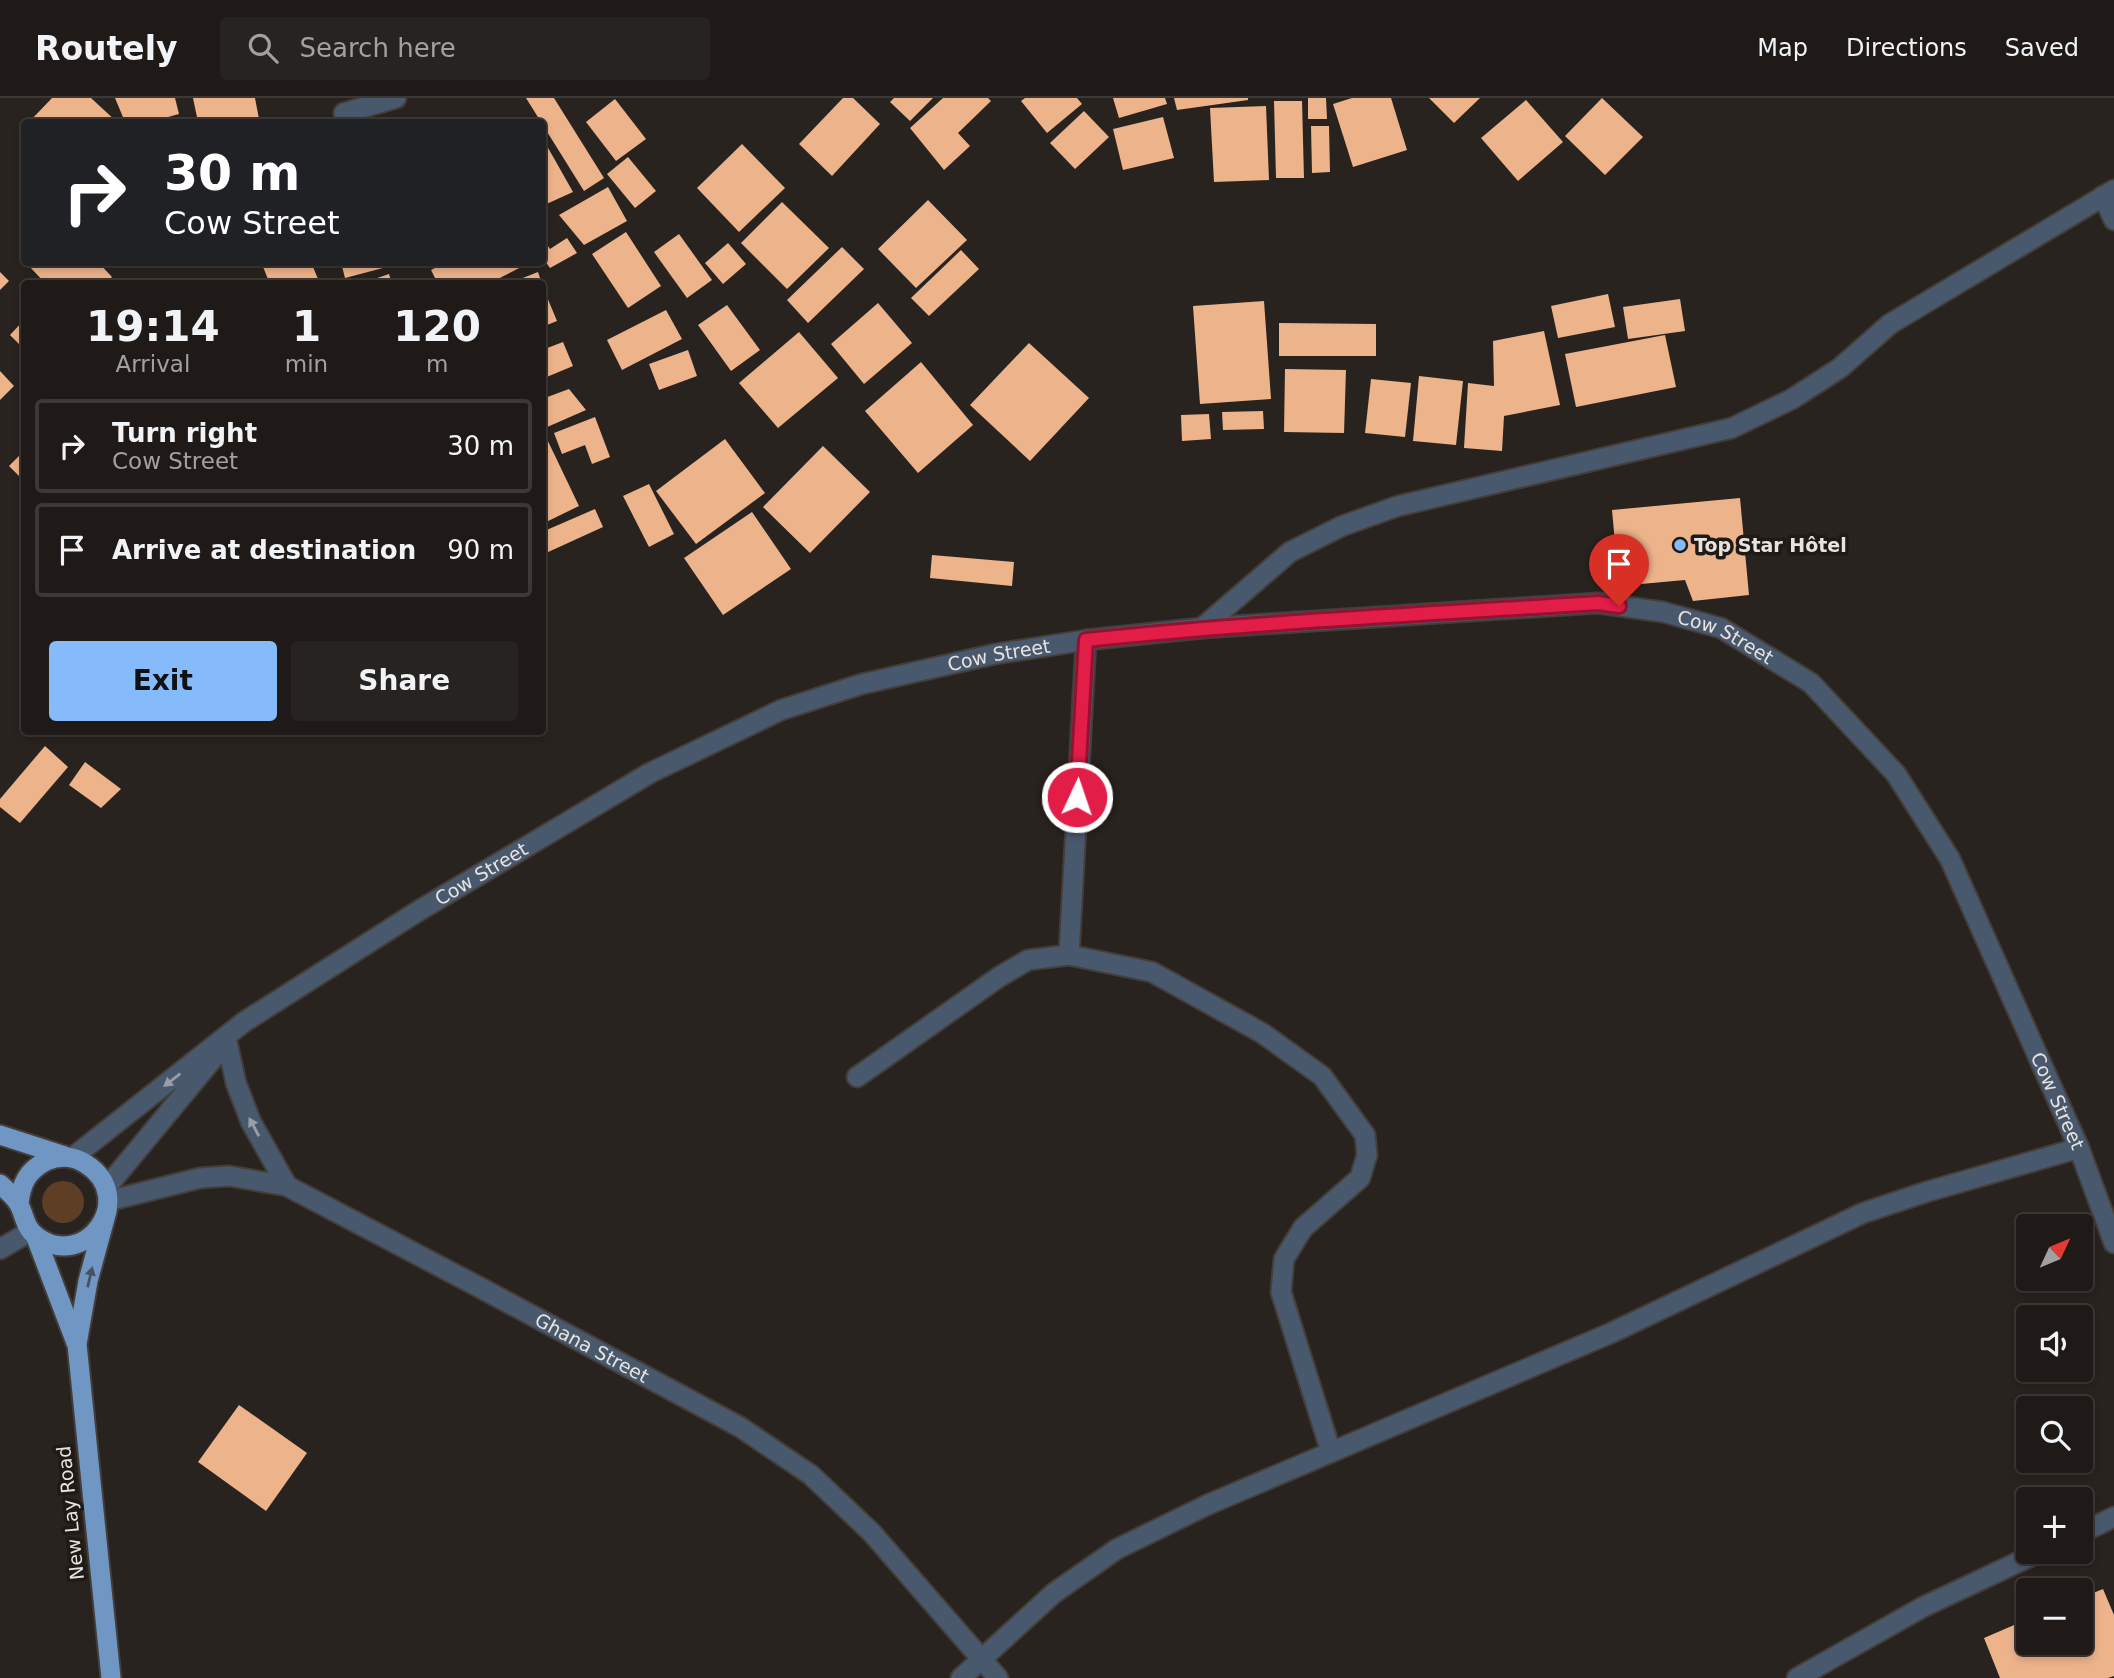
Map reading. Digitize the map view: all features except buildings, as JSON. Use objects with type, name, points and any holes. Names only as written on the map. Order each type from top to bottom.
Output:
[{"type":"highway","points":[[0,1135],[69,1157],[93,1168],[101,1177],[107,1200],[101,1226],[91,1237],[78,1244],[63,1246],[48,1243],[33,1233]]},
{"type":"highway","points":[[69,1157],[51,1159],[37,1166],[27,1176],[21,1189],[19,1204],[77,1344]]},
{"type":"highway","points":[[0,1184],[19,1204]]},
{"type":"highway","points":[[77,1344],[107,1200]]},
{"type":"highway","name":"New Lay Road","points":[[77,1344],[111,1678]]},
{"type":"street","points":[[344,113],[396,98]]},
{"type":"street","points":[[1202,628],[1290,552],[1342,526],[1398,506],[1732,428],[1780,405],[1840,368],[1890,324],[2109,193],[2114,220]]},
{"type":"street","name":"Cow Street","points":[[69,1157],[244,1022],[420,910],[650,774],[781,710],[889,678],[995,653],[1086,640],[1202,628],[1598,603],[1663,612],[1721,628],[1811,683],[1896,774],[1950,859],[2079,1148],[2114,1243]]},
{"type":"street","points":[[1069,955],[1086,640]]},
{"type":"street","points":[[857,1077],[999,977],[1028,960],[1069,955],[1152,972],[1262,1033],[1322,1076],[1365,1135],[1367,1155],[1360,1178],[1303,1228],[1284,1259],[1281,1292],[1331,1452]]},
{"type":"street","name":"Cow Street","points":[[107,1200],[244,1022]]},
{"type":"street","points":[[227,1042],[236,1083],[247,1112],[287,1186]]},
{"type":"street","points":[[961,1678],[1054,1593],[1117,1549],[1207,1505],[1611,1333],[1863,1213],[2079,1148]]},
{"type":"street","name":"Ghana Street","points":[[107,1200],[200,1178],[229,1176],[287,1186],[740,1427],[811,1475],[872,1533],[998,1678]]},
{"type":"street","points":[[0,1249],[33,1233]]},
{"type":"street","points":[[2093,1527],[2114,1517]]},
{"type":"street","points":[[1797,1678],[1923,1607],[2016,1563]]},
{"type":"shaded area","points":[[63,1181],[78,1187],[84,1202],[78,1217],[63,1223],[48,1217],[42,1202],[48,1187]]},
{"type":"place","name":"Top Star Hôtel","points":[[1680,545]]},
{"type":"route","points":[[1077,797],[1086,640],[1202,628],[1321,620],[1598,603],[1619,606]]}]
